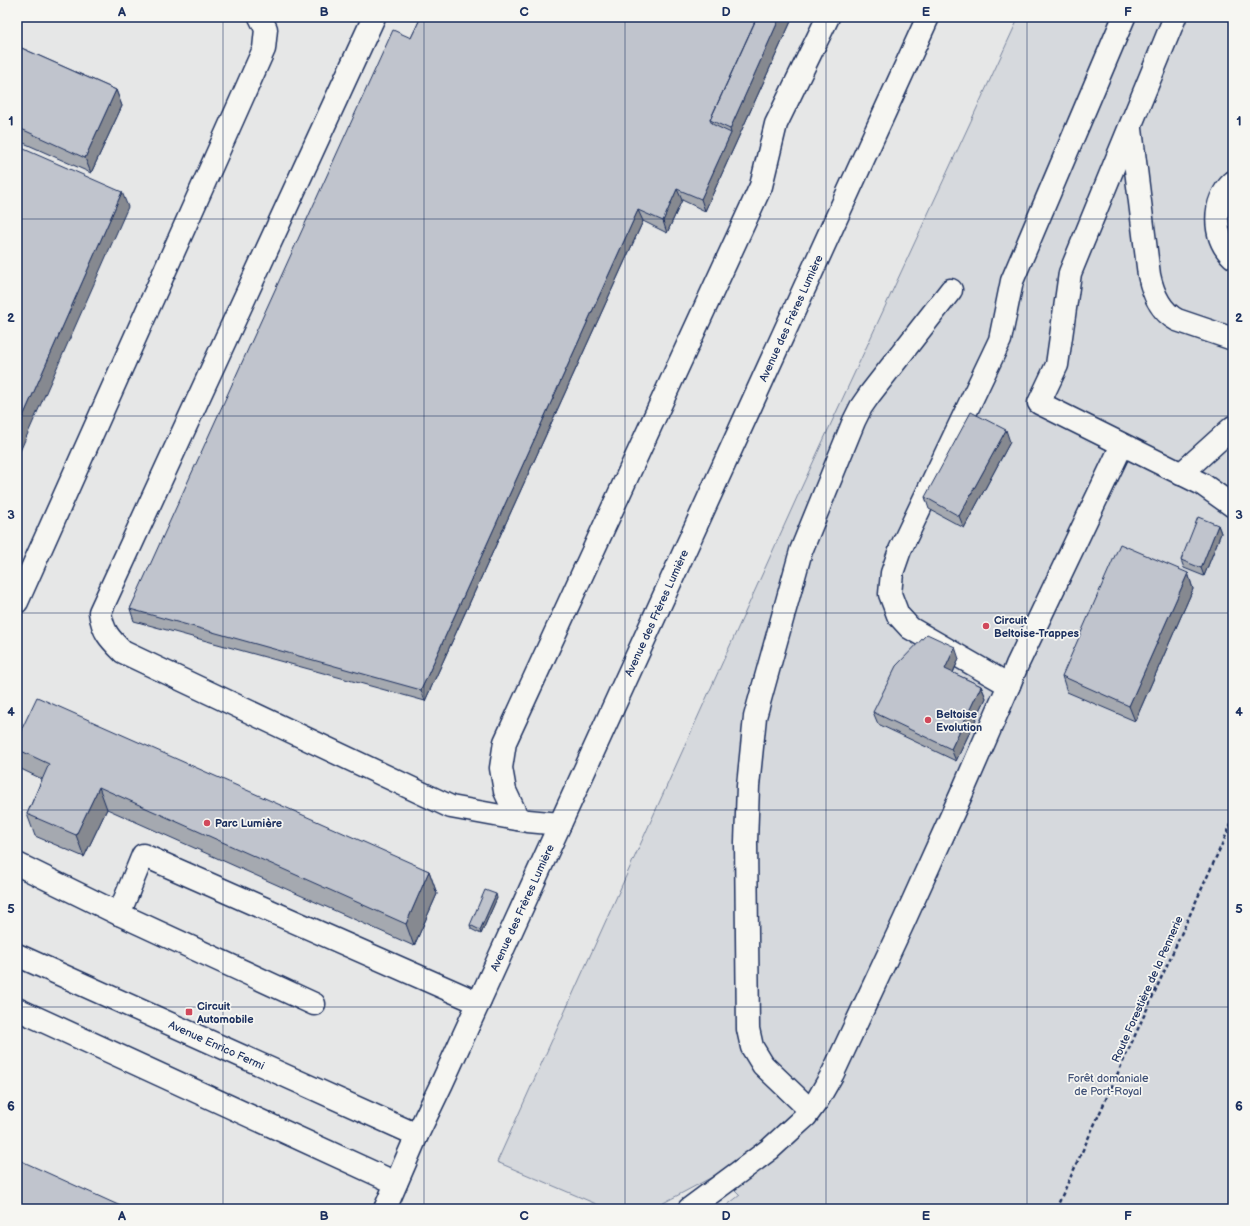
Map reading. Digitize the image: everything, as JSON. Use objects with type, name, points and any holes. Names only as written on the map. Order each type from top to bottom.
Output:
[{"type":"street","points":[[17,602],[264,49],[266,29],[260,17]]},
{"type":"street","points":[[374,17],[100,612],[101,621],[107,636],[123,652],[451,807],[518,819],[560,824]]},
{"type":"street","points":[[518,819],[505,792],[501,768],[505,742],[761,186],[776,124],[828,17]]},
{"type":"street","name":"Avenue des Frères Lumière","points":[[385,1209],[928,17]]},
{"type":"street","points":[[1009,685],[910,628],[898,615],[890,594],[892,573],[900,550],[1000,340],[1014,277],[1124,17]]},
{"type":"street","points":[[1175,17],[1070,273],[1057,365],[1039,404],[1202,484],[1233,506]]},
{"type":"street","points":[[1130,128],[1149,275],[1154,293],[1162,307],[1177,320],[1233,339]]},
{"type":"street","points":[[1233,182],[1227,187],[1220,199],[1217,210],[1217,220],[1221,238],[1225,247],[1233,257]]},
{"type":"street","points":[[810,1110],[763,1064],[752,1047],[748,1029],[746,842],[748,786],[755,717],[801,551],[854,421],[870,394],[951,290]]},
{"type":"street","points":[[1181,474],[1233,427]]},
{"type":"street","points":[[689,1209],[770,1149],[795,1126],[817,1101],[833,1073],[961,795],[1017,665],[1122,445]]},
{"type":"street","points":[[1202,484],[1223,488],[1233,488]]},
{"type":"street","points":[[120,914],[142,855],[479,1003]]},
{"type":"street","points":[[17,864],[120,914],[314,1004]]},
{"type":"street","name":"Avenue Enrico Fermi","points":[[17,954],[418,1135]]},
{"type":"street","points":[[17,1009],[396,1182]]},
{"type":"path","name":"Route Forestière de la Pennerie","points":[[1056,1209],[1233,820]]},
{"type":"path","points":[[1229,828],[1233,825]]},
{"type":"shaded area","points":[[17,17],[1233,17],[740,1195],[722,1209],[17,1209]]},
{"type":"green space","name":"Circuit Beltoise-Trappes","points":[[1019,17],[1233,17],[1233,1209],[722,1209],[740,1195],[726,1181],[716,1175],[652,1209],[608,1209],[497,1162],[798,495]]},
{"type":"building","points":[[421,17],[757,17],[710,120],[712,124],[731,133],[701,199],[677,189],[663,221],[638,210],[421,690],[130,609],[393,30],[411,38]]},
{"type":"building","points":[[757,17],[780,17],[730,129],[710,120]]},
{"type":"building","points":[[17,46],[116,90],[85,158],[17,127]]},
{"type":"building","points":[[17,146],[122,192],[17,430]]},
{"type":"building","points":[[971,412],[1006,430],[959,516],[925,497]]},
{"type":"building","points":[[1198,517],[1218,525],[1201,568],[1181,560]]},
{"type":"building","points":[[1120,544],[1188,573],[1129,706],[1062,676]]},
{"type":"building","points":[[927,634],[955,647],[945,669],[981,686],[951,749],[873,712],[896,666]]},
{"type":"building","name":"Parc Lumière","points":[[37,697],[429,871],[406,924],[99,787],[76,835],[27,814],[49,764],[17,749],[17,739]]},
{"type":"building","points":[[485,890],[496,894],[480,930],[470,925]]},
{"type":"building","points":[[17,1159],[127,1209],[17,1209]]},
{"type":"place","name":"Circuit Beltoise-Trappes","points":[[986,626]]},
{"type":"place","name":"Beltoise Evolution","points":[[928,720]]},
{"type":"place","name":"Parc Lumière","points":[[207,823]]},
{"type":"place","name":"Circuit Automobile","points":[[189,1012]]},
{"type":"park label","name":"Forêt domaniale de Port-Royal","points":[[1108,1084]]}]
